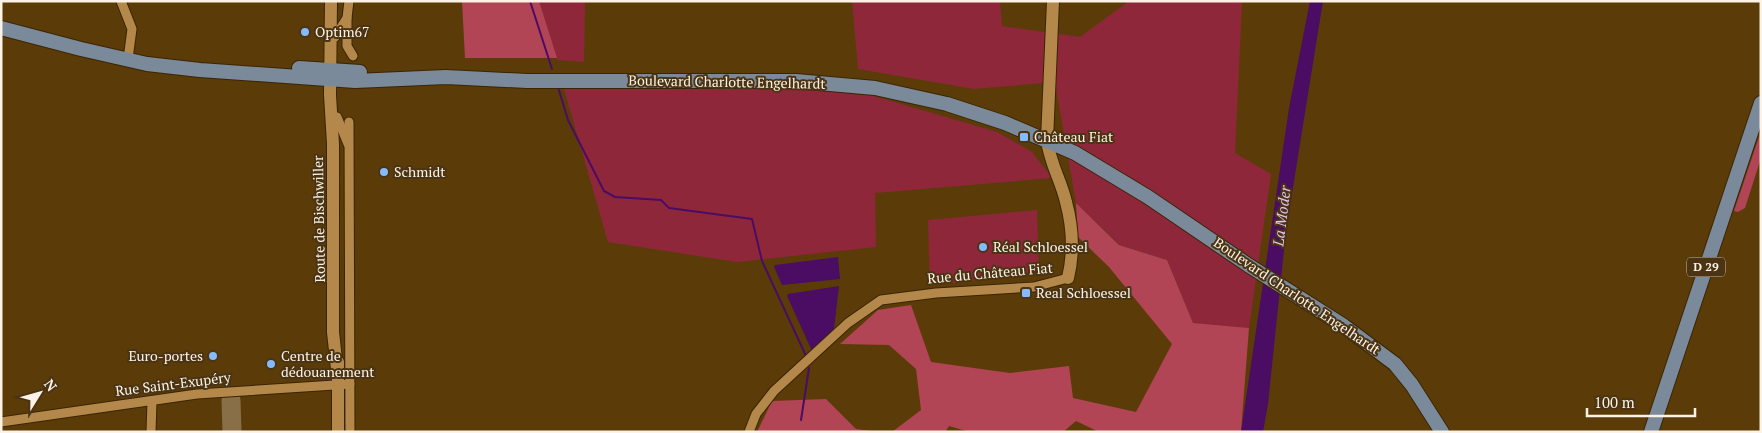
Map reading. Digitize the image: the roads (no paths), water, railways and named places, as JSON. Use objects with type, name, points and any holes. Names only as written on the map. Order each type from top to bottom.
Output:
[{"type":"main road","name":"Boulevard Charlotte Engelhardt","points":[[1,28],[147,64],[229,72],[527,81],[820,82],[875,88],[968,110],[1099,161],[1128,185],[1371,344],[1394,364],[1412,385],[1442,432]]},
{"type":"main road","name":"D 29","points":[[1651,432],[1761,103]]},
{"type":"street","points":[[121,1],[132,30],[128,59]]},
{"type":"street","name":"Route de Bischwiller","points":[[331,1],[337,117],[333,144]]},
{"type":"street","name":"Route de Bischwiller","points":[[335,1],[333,144],[334,343],[337,369],[344,384],[338,432]]},
{"type":"street","points":[[349,1],[347,46],[353,56]]},
{"type":"street","name":"Rue du Château Fiat","points":[[749,432],[756,414],[774,391],[848,323],[881,300],[936,293],[1034,287],[1068,278],[1072,235],[1066,201],[1049,158],[1047,140],[1053,1]]},
{"type":"street","points":[[335,37],[347,18]]},
{"type":"street","points":[[337,117],[349,146]]},
{"type":"street","points":[[349,122],[344,384],[350,432]]},
{"type":"street","name":"Rue Saint-Exupéry","points":[[1,422],[152,400],[238,390],[344,384]]},
{"type":"street","points":[[151,432],[152,400]]},
{"type":"water","name":"La Moder","points":[[1310,1],[1323,1],[1286,231],[1268,404],[1263,432],[1241,432],[1289,108]]},
{"type":"water","points":[[838,257],[840,279],[782,285],[774,267],[775,265]]},
{"type":"water","points":[[839,286],[834,329],[812,351],[787,296],[788,294]]},
{"type":"waterway","points":[[530,1],[552,69]]},
{"type":"waterway","points":[[558,87],[568,120],[604,191],[615,197],[661,200],[669,208],[752,219],[762,261],[807,358]]},
{"type":"waterway","points":[[801,420],[809,368]]},
{"type":"place","name":"Optim67","points":[[305,32]]},
{"type":"place","name":"Château Fiat","points":[[1024,137]]},
{"type":"place","name":"Schmidt","points":[[384,172]]},
{"type":"place","name":"Réal Schloessel","points":[[983,247]]},
{"type":"place","name":"Real Schloessel","points":[[1026,293]]},
{"type":"place","name":"Euro-portes","points":[[213,356]]},
{"type":"place","name":"Centre de dédouanement","points":[[271,364]]}]
